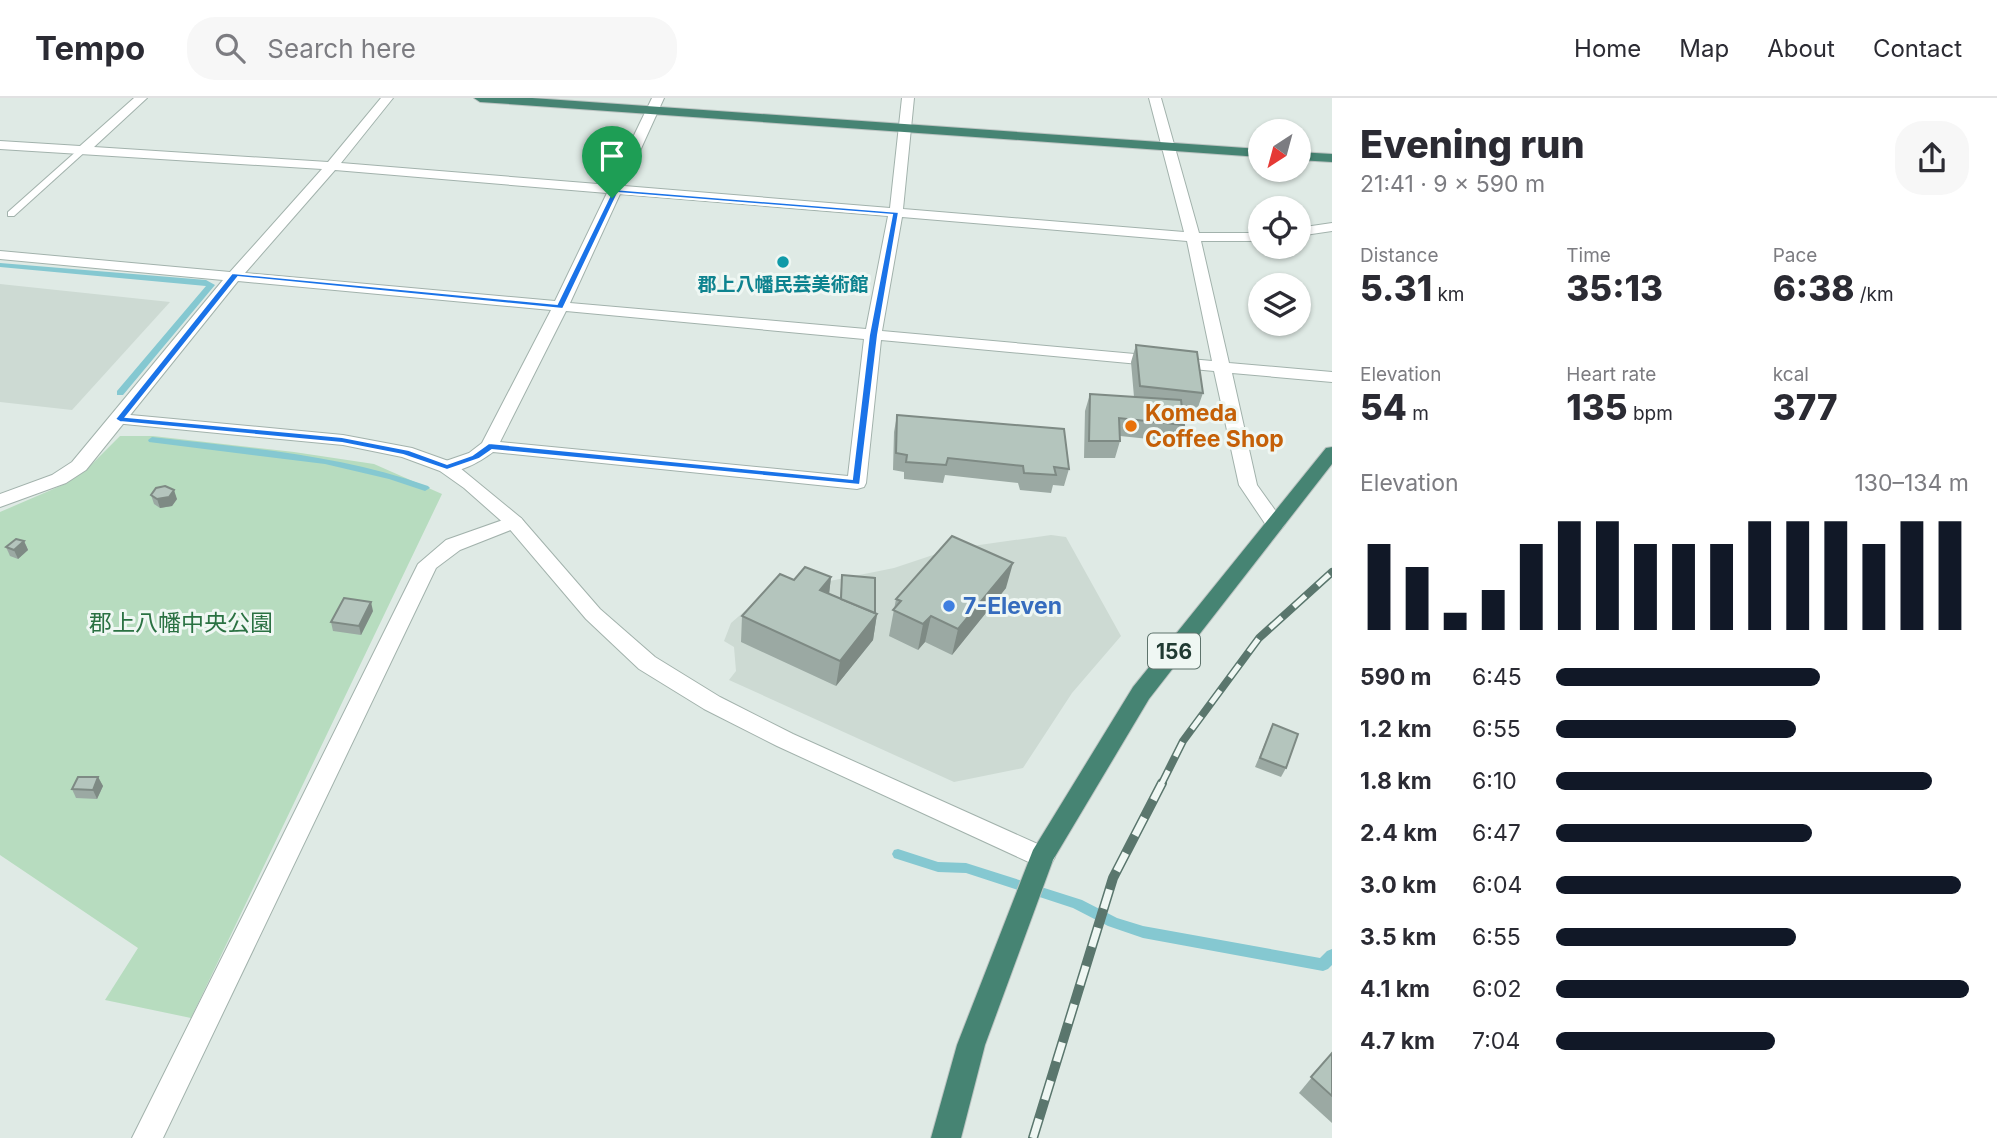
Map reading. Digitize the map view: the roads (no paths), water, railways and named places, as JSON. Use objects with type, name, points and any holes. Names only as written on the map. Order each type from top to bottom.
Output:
[{"type":"highway","points":[[480,98],[655,104],[906,129],[1248,152]]},
{"type":"highway","points":[[1311,157],[1332,158]]},
{"type":"highway","name":"156","points":[[946,1138],[971,1045],[1040,862],[1141,692],[1332,452]]},
{"type":"street","points":[[83,150],[141,98]]},
{"type":"street","points":[[0,501],[59,479],[79,466],[235,275],[332,166],[387,98]]},
{"type":"street","points":[[489,446],[857,483],[873,335],[896,213],[908,98]]},
{"type":"street","points":[[1155,98],[1193,237],[1248,485],[1275,524]]},
{"type":"street","points":[[447,467],[475,457],[489,446],[560,307],[655,104]]},
{"type":"street","points":[[0,145],[332,166],[1193,237],[1248,237]]},
{"type":"street","points":[[1311,231],[1332,227]]},
{"type":"street","points":[[0,255],[1332,377]]},
{"type":"street","points":[[120,419],[342,440],[406,452],[447,467],[514,522],[593,614],[647,663],[712,702],[785,740],[1040,862]]},
{"type":"street","points":[[147,1138],[254,919],[340,752],[428,564],[453,545],[514,522]]},
{"type":"lane","points":[[10,214],[83,150]]},
{"type":"waterway","points":[[0,265],[206,282],[211,285],[120,393]]},
{"type":"waterway","points":[[152,440],[291,455],[359,468],[425,488]]},
{"type":"waterway","points":[[898,854],[938,867],[966,868],[1077,904],[1113,922],[1143,932],[1323,965],[1332,955]]},
{"type":"railway","points":[[1162,783],[1183,741],[1259,638],[1332,572]]},
{"type":"railway","points":[[1033,1138],[1113,878],[1162,783]]},
{"type":"place","name":"郡上八幡民芸美術館","points":[[783,262]]},
{"type":"place","name":"Komeda Coffee Shop","points":[[1131,426]]},
{"type":"place","name":"7-Eleven","points":[[949,606]]},
{"type":"park label","name":"郡上八幡中央公園","points":[[181,623]]}]
